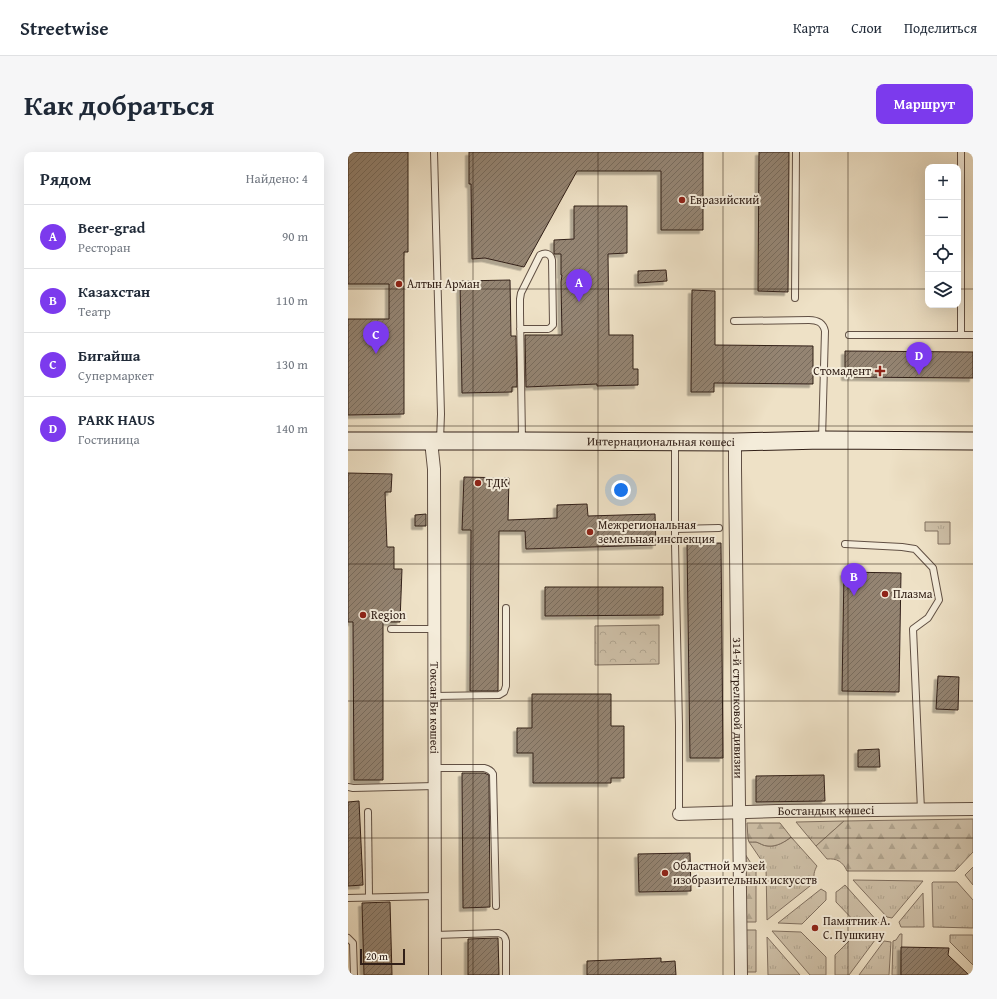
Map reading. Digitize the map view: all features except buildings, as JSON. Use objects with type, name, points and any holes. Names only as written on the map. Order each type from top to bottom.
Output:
[{"type":"main road","name":"Интернациональная көшесі","points":[[348,441],[973,441]]},
{"type":"street","name":"Токсан Би көшесі","points":[[435,975],[434,469],[436,441]]},
{"type":"street","name":"314-й стрелковой дивизии","points":[[735,442],[741,975]]},
{"type":"street","name":"Бостандық көшесі","points":[[679,814],[973,809]]},
{"type":"lane","points":[[434,152],[441,414],[436,441]]},
{"type":"lane","points":[[795,298],[796,152]]},
{"type":"lane","points":[[961,152],[961,335]]},
{"type":"lane","points":[[520,329],[548,329],[552,327],[552,257],[548,254],[543,253],[540,255],[521,293],[520,299],[520,329],[522,440]]},
{"type":"lane","points":[[734,321],[809,320],[817,321],[823,325],[825,331],[822,440]]},
{"type":"lane","points":[[850,335],[973,335]]},
{"type":"lane","points":[[675,441],[674,544],[679,725],[679,814]]},
{"type":"lane","points":[[675,529],[719,528]]},
{"type":"lane","points":[[845,544],[915,549],[933,568],[939,600],[928,618],[913,629],[921,810]]},
{"type":"lane","points":[[434,696],[499,695],[504,692],[506,686],[506,608]]},
{"type":"lane","points":[[392,629],[434,629]]},
{"type":"lane","points":[[434,768],[484,768],[488,769],[493,774],[496,906]]},
{"type":"lane","points":[[348,787],[435,786]]},
{"type":"lane","points":[[368,812],[369,898]]},
{"type":"lane","points":[[348,898],[435,896]]},
{"type":"lane","points":[[435,934],[502,934],[506,941],[506,975]]},
{"type":"lane","points":[[348,938],[353,943],[354,975]]},
{"type":"green space","points":[[925,522],[950,522],[950,544],[938,544],[938,531],[925,531]]},
{"type":"green space","points":[[659,625],[659,664],[595,665],[595,626]]},
{"type":"green space","points":[[973,819],[973,852],[955,871],[847,871],[844,865],[839,861],[827,859],[816,846],[844,821]]},
{"type":"green space","points":[[844,821],[816,846],[796,822]]},
{"type":"green space","points":[[747,823],[780,823],[791,837],[774,846],[765,846],[756,842],[749,842]]},
{"type":"green space","points":[[791,837],[817,866],[814,874],[815,882],[767,920],[766,867],[749,842],[756,842],[765,846],[774,846]]},
{"type":"green space","points":[[745,854],[756,871],[756,922],[746,922]]},
{"type":"green space","points":[[973,867],[973,885],[965,875]]},
{"type":"green space","points":[[853,880],[923,881],[892,918],[887,917]]},
{"type":"green space","points":[[933,882],[957,882],[973,900],[973,928],[933,927]]},
{"type":"green space","points":[[845,885],[879,923],[877,926],[859,926],[836,902],[836,892]]},
{"type":"green space","points":[[821,889],[826,892],[826,900],[802,924],[778,923]]},
{"type":"green space","points":[[923,893],[924,927],[901,927],[899,922]]},
{"type":"green space","points":[[746,930],[756,930],[756,972],[747,972]]},
{"type":"green space","points":[[772,931],[801,932],[826,957],[826,975],[810,975]]},
{"type":"green space","points":[[857,933],[877,934],[878,936],[849,975],[835,975],[835,955]]},
{"type":"green space","points":[[900,934],[902,934],[901,975],[892,975],[893,941],[896,940]]},
{"type":"green space","points":[[950,935],[973,935],[973,965],[950,942]]},
{"type":"green space","points":[[767,937],[800,975],[768,975]]},
{"type":"green space","points":[[884,941],[891,942],[889,975],[859,975]]},
{"type":"place","name":"Евразийский","points":[[682,200]]},
{"type":"place","name":"Алтын Арман","points":[[399,284]]},
{"type":"place","name":"Beer-grad","points":[[579,302]]},
{"type":"place","name":"Бигайша","points":[[376,354]]},
{"type":"place","name":"Стомадент","points":[[880,371]]},
{"type":"place","name":"PARK HAUS","points":[[919,375]]},
{"type":"place","name":"ТДК","points":[[478,483]]},
{"type":"place","name":"Межрегиональная земельная инспекция","points":[[590,532]]},
{"type":"place","name":"Плазма","points":[[885,594]]},
{"type":"place","name":"Казахстан","points":[[854,596]]},
{"type":"place","name":"Region","points":[[363,615]]},
{"type":"place","name":"Областной музей изобразительных искусств","points":[[665,873]]},
{"type":"place","name":"Памятник А. С. Пушкину","points":[[815,928]]}]
